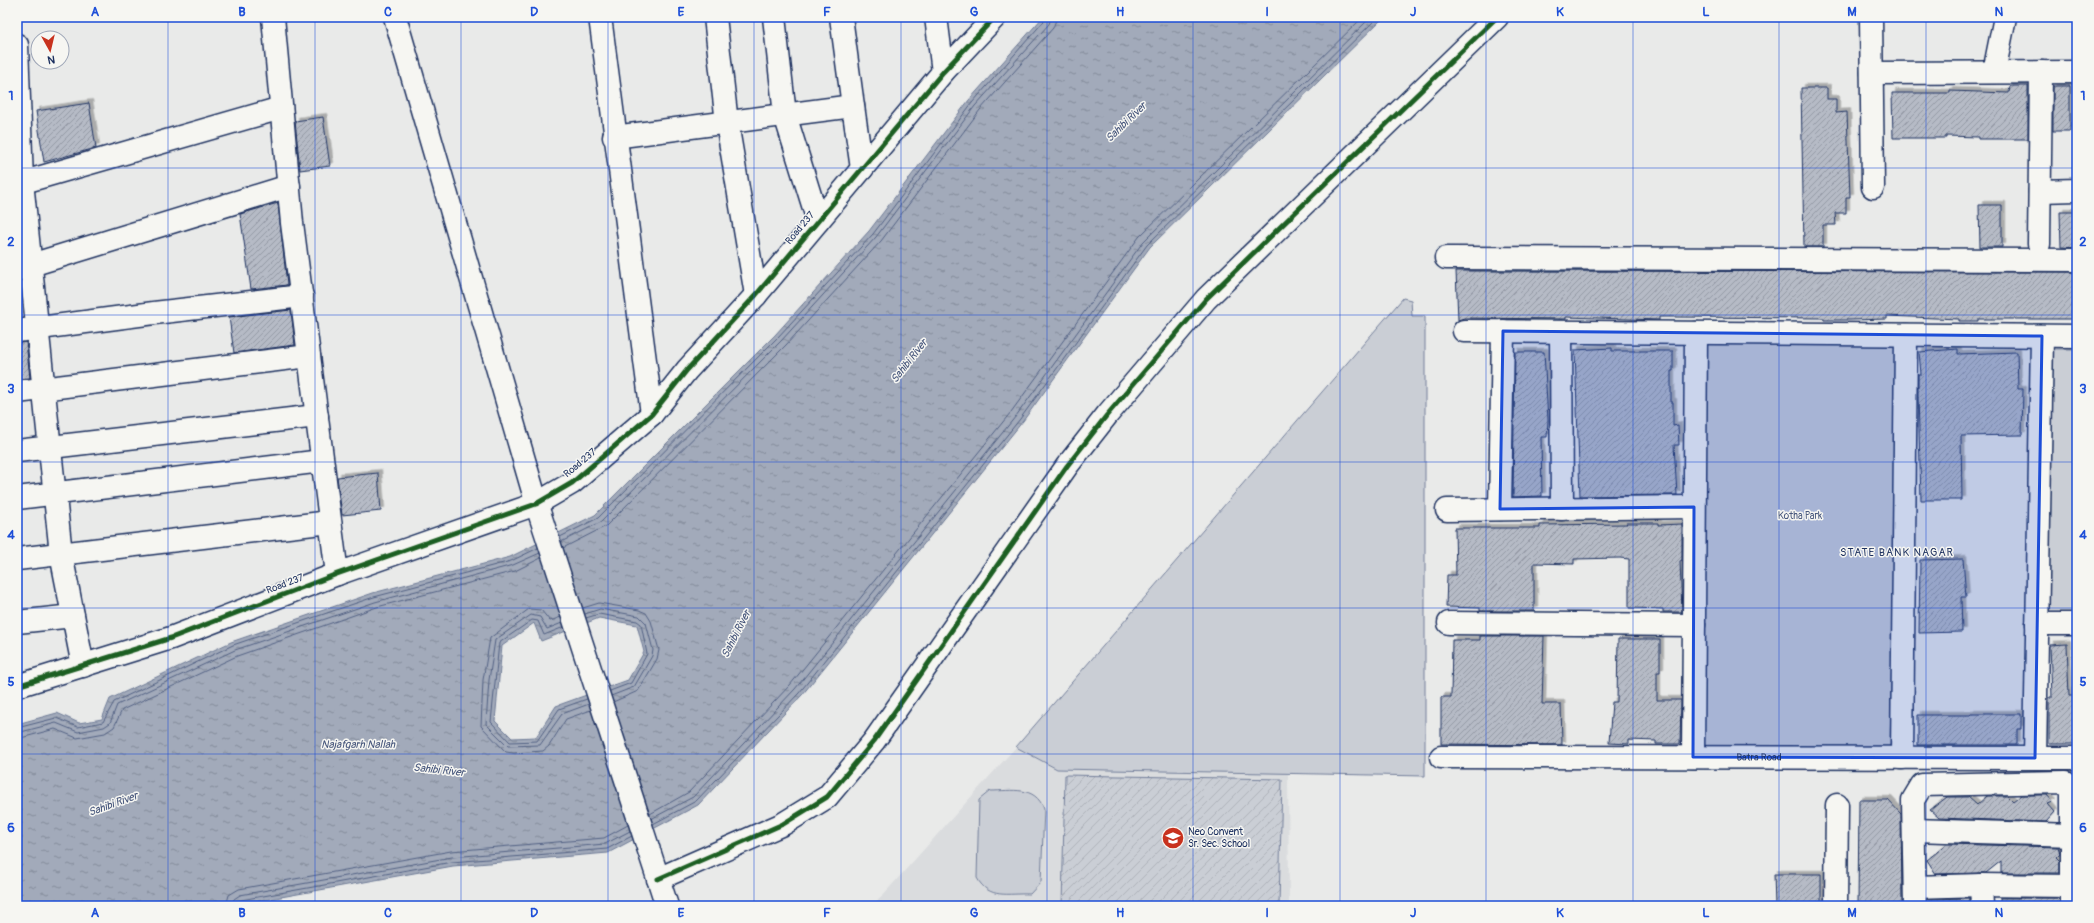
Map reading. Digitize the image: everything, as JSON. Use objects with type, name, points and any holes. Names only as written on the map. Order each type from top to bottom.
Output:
[{"type":"street","points":[[273,17],[289,186],[337,574]]},
{"type":"street","points":[[395,17],[536,504],[667,906]]},
{"type":"street","points":[[600,17],[614,137],[652,414]]},
{"type":"street","points":[[715,17],[727,123],[756,295]]},
{"type":"street","points":[[774,17],[785,115],[818,221]]},
{"type":"street","points":[[841,17],[862,169]]},
{"type":"street","points":[[936,17],[943,72]]},
{"type":"street","name":"Road 237","points":[[17,686],[171,638],[337,574],[536,504],[572,482],[652,414],[687,370],[756,295],[943,72],[995,17]]},
{"type":"street","points":[[658,879],[783,824],[827,797],[874,741],[1067,466],[1107,415],[1201,305],[1497,17]]},
{"type":"street","points":[[1871,17],[1873,187]]},
{"type":"street","points":[[1994,72],[2004,17]]},
{"type":"street","points":[[17,45],[19,183],[27,329],[44,389],[61,554],[83,666]]},
{"type":"street","points":[[2039,244],[2041,72]]},
{"type":"street","points":[[1872,73],[2077,72]]},
{"type":"street","points":[[614,137],[853,106]]},
{"type":"street","points":[[19,183],[281,108]]},
{"type":"street","points":[[24,267],[289,186]]},
{"type":"street","points":[[2040,191],[2077,190]]},
{"type":"street","points":[[1446,258],[2077,260]]},
{"type":"street","points":[[27,329],[302,296]]},
{"type":"street","points":[[1464,331],[2077,336]]},
{"type":"street","points":[[1500,509],[1503,331]]},
{"type":"street","points":[[1561,332],[1562,509]]},
{"type":"street","points":[[1692,757],[1696,334]]},
{"type":"street","points":[[1902,758],[1906,335]]},
{"type":"street","points":[[2035,758],[2042,336]]},
{"type":"street","points":[[17,392],[309,356]]},
{"type":"street","points":[[17,451],[317,416]]},
{"type":"street","points":[[17,498],[322,460]]},
{"type":"street","points":[[1447,510],[1694,507]]},
{"type":"street","points":[[17,559],[330,522]]},
{"type":"street","points":[[17,622],[73,616]]},
{"type":"street","points":[[1450,623],[1694,625]]},
{"type":"street","points":[[2037,624],[2077,624]]},
{"type":"street","name":"Batra Road","points":[[1441,758],[2077,758]]},
{"type":"street","points":[[2066,782],[2072,788],[2072,835],[2072,896],[1982,895],[1915,897],[1913,800],[1922,786],[2066,782]]},
{"type":"street","points":[[1836,906],[1837,805]]},
{"type":"street","points":[[1914,830],[2072,835]]},
{"type":"highlighted area","points":[[1503,331],[2042,336],[2035,758],[1693,757],[1694,507],[1500,509]]},
{"type":"shaded area","name":"Neo Convent Sr. Sec. School","points":[[1016,747],[1057,769],[1288,770],[1289,906],[873,906]]},
{"type":"green space","points":[[1403,298],[1411,300],[1412,316],[1425,316],[1425,776],[1057,769],[1016,747]]},
{"type":"green space","name":"Kotha Park","points":[[1707,344],[1898,345],[1890,748],[1704,749]]},
{"type":"green space","points":[[2051,349],[2077,349],[2077,616],[2046,616]]},
{"type":"green space","name":"Neo Convent Sr. Sec. School","points":[[1065,775],[1282,779],[1279,906],[1062,906]]},
{"type":"green space","points":[[1014,790],[1029,793],[1040,801],[1044,809],[1041,882],[1030,894],[1000,894],[993,892],[987,890],[977,878],[979,800],[990,791]]},
{"type":"water","points":[[1043,17],[1384,17],[1150,247],[1023,421],[802,695],[698,805],[608,853],[453,866],[231,906],[17,906],[17,724],[57,713],[79,723],[102,719],[110,699],[231,642],[373,593],[510,557],[595,515],[775,335],[869,231],[969,100]],"holes":[[[599,618],[637,625],[644,652],[628,680],[556,706],[536,737],[512,738],[495,721],[502,646],[534,623],[541,641]]]},
{"type":"building","points":[[2010,86],[2028,86],[2028,139],[1978,139],[1978,137],[1946,136],[1946,138],[1893,138],[1892,93],[1950,93],[1950,91],[2009,93]]},
{"type":"building","points":[[2053,86],[2070,86],[2070,131],[2053,131]]},
{"type":"building","points":[[1801,88],[1827,88],[1827,99],[1836,99],[1836,113],[1847,112],[1850,197],[1846,197],[1846,213],[1835,213],[1836,225],[1823,225],[1823,247],[1804,247]]},
{"type":"building","points":[[89,103],[96,148],[44,162],[36,111]]},
{"type":"building","points":[[323,117],[330,166],[300,170],[295,121]]},
{"type":"building","points":[[278,203],[287,285],[251,289],[240,214]]},
{"type":"building","points":[[1979,205],[2002,205],[2002,247],[1980,247]]},
{"type":"building","points":[[2060,212],[2077,212],[2077,248],[2061,247]]},
{"type":"building","points":[[1456,271],[2077,272],[2077,319],[1978,319],[1978,321],[1959,321],[1959,319],[1887,316],[1887,319],[1850,320],[1824,320],[1824,318],[1659,317],[1659,320],[1566,317],[1566,319],[1464,318],[1458,320]]},
{"type":"building","points":[[291,310],[295,345],[234,353],[229,317]]},
{"type":"building","points":[[26,342],[30,378],[17,379],[17,343]]},
{"type":"building","points":[[1612,348],[1612,351],[1673,351],[1673,371],[1671,371],[1671,402],[1673,402],[1673,426],[1678,425],[1679,445],[1674,445],[1677,495],[1580,496],[1575,350]]},
{"type":"building","points":[[1958,349],[1958,354],[2017,352],[2018,389],[2023,389],[2022,435],[1961,436],[1962,500],[1921,500],[1918,374],[1921,374],[1919,352]]},
{"type":"building","points":[[1515,352],[1544,352],[1548,420],[1547,437],[1541,437],[1542,496],[1513,497]]},
{"type":"building","points":[[378,473],[381,511],[342,515],[337,477]]},
{"type":"building","points":[[1626,523],[1658,523],[1658,525],[1682,524],[1682,560],[1680,561],[1682,612],[1663,612],[1663,609],[1629,608],[1629,559],[1620,558],[1574,559],[1574,564],[1534,563],[1534,611],[1480,611],[1480,608],[1446,607],[1447,575],[1456,575],[1455,528],[1540,528],[1540,525],[1627,524]]},
{"type":"building","points":[[1963,559],[1966,597],[1961,597],[1962,632],[1919,633],[1920,560]]},
{"type":"building","points":[[1480,636],[1544,636],[1542,704],[1561,704],[1562,745],[1441,744],[1441,697],[1451,697],[1452,640],[1480,640]]},
{"type":"building","points":[[1618,639],[1660,639],[1660,672],[1657,672],[1657,700],[1681,700],[1680,744],[1656,744],[1656,741],[1629,740],[1629,744],[1609,743],[1612,702],[1617,702]]},
{"type":"building","points":[[2067,644],[2069,696],[2077,696],[2077,744],[2049,744],[2049,697],[2052,697],[2050,645]]},
{"type":"building","points":[[2021,714],[2021,729],[2017,729],[2017,745],[1918,745],[1918,715]]},
{"type":"building","points":[[2022,795],[2047,795],[2053,802],[2048,804],[2055,812],[2046,822],[1939,818],[1930,810],[1947,797],[1968,797],[1977,805],[1987,796],[2007,796],[2013,802]]},
{"type":"building","points":[[1859,800],[1888,800],[1901,814],[1902,906],[1858,906]]},
{"type":"building","points":[[1947,844],[2058,847],[2060,853],[2056,857],[2060,861],[2060,873],[2001,873],[2001,861],[1986,873],[1936,874],[1927,860]]},
{"type":"building","points":[[1774,874],[1821,874],[1821,906],[1775,906]]},
{"type":"building","points":[[1969,898],[1969,906],[1927,906],[1927,899]]},
{"type":"building","points":[[2000,898],[2060,898],[2060,906],[2000,906]]},
{"type":"cycle path","points":[[17,686],[171,638],[337,574],[536,504],[572,483],[652,414],[687,370],[756,295],[943,72],[995,17]]},
{"type":"cycle path","points":[[658,879],[783,824],[827,797],[874,741],[1067,466],[1107,415],[1206,299],[1497,17]]},
{"type":"place","name":"Neo Convent Sr. Sec. School","points":[[1173,838]]},
{"type":"district","name":"STATE BANK NAGAR","points":[[1897,552]]},
{"type":"water label","name":"Sahibi River","points":[[1126,122]]},
{"type":"water label","name":"Sahibi River","points":[[909,361]]},
{"type":"water label","name":"Sahibi River","points":[[736,634]]},
{"type":"water label","name":"Najafgarh Nallah","points":[[358,744]]},
{"type":"water label","name":"Sahibi River","points":[[439,770]]},
{"type":"water label","name":"Sahibi River","points":[[113,804]]}]
